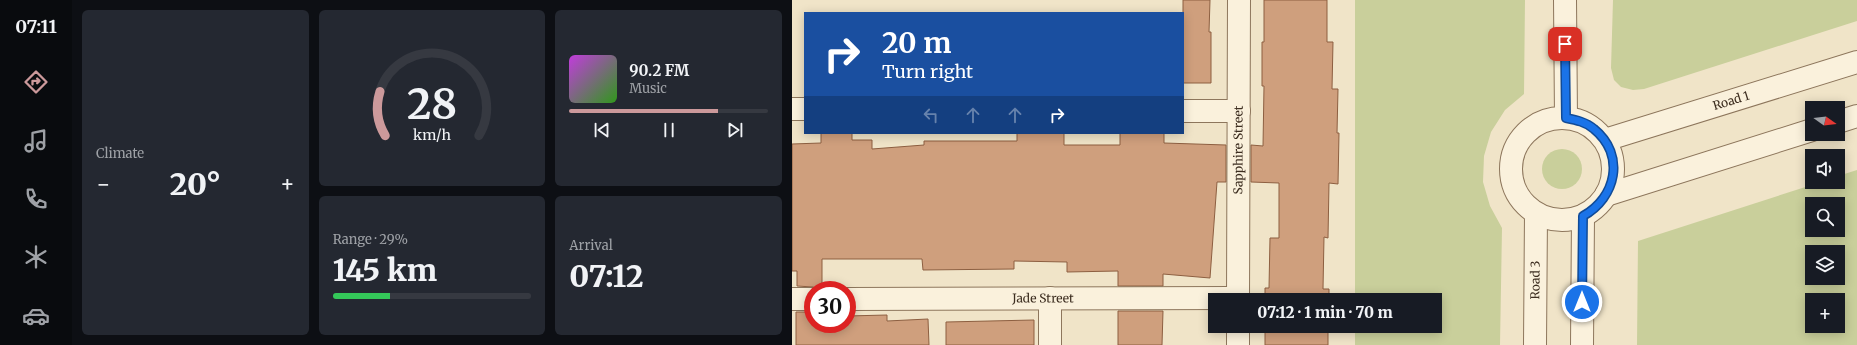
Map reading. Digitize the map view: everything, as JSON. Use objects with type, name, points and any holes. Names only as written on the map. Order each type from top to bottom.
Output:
[{"type":"street","name":"Sapphire Street","points":[[1238,293],[1239,0]]},
{"type":"street","points":[[1565,0],[1566,118]]},
{"type":"street","name":"Road 1","points":[[1605,140],[1857,62]]},
{"type":"street","points":[[792,109],[804,109]]},
{"type":"street","points":[[1184,111],[1239,111]]},
{"type":"street","points":[[1845,120],[1857,116]]},
{"type":"street","points":[[1566,118],[1581,121],[1594,129],[1605,140],[1611,153],[1613,167],[1612,182],[1600,204],[1583,216],[1567,221],[1552,220],[1536,214],[1524,204],[1516,192],[1511,177],[1511,162],[1516,147],[1524,134],[1536,125],[1551,119],[1566,118]]},
{"type":"street","points":[[1606,195],[1805,132]]},
{"type":"street","name":"Road 3","points":[[1535,345],[1536,214]]},
{"type":"street","points":[[1582,345],[1583,216]]},
{"type":"street","points":[[1050,298],[1050,345]]},
{"type":"street","points":[[792,299],[804,299]]},
{"type":"street","name":"Jade Street","points":[[856,299],[1208,299]]},
{"type":"street","points":[[1238,333],[1238,345]]},
{"type":"green space","points":[[1355,0],[1525,0],[1524,94],[1505,110],[1491,132],[1484,156],[1483,182],[1490,206],[1502,228],[1500,345],[1355,345],[1355,333],[1442,333],[1442,293],[1355,293]]},
{"type":"green space","points":[[1613,0],[1857,0],[1857,21],[1644,89],[1633,90],[1621,87],[1614,80],[1611,68]]},
{"type":"green space","points":[[1562,149],[1570,151],[1576,155],[1580,161],[1582,169],[1580,177],[1576,183],[1570,187],[1562,189],[1554,187],[1548,183],[1544,177],[1542,169],[1544,161],[1548,155],[1554,151]]},
{"type":"green space","points":[[1857,170],[1857,345],[1637,345],[1638,241],[1805,187],[1805,189],[1845,189],[1845,174]]},
{"type":"building","points":[[1183,0],[1210,0],[1209,32],[1211,32],[1211,83],[1184,83]]},
{"type":"building","points":[[1264,0],[1327,0],[1327,42],[1333,42],[1332,89],[1338,89],[1337,133],[1339,133],[1338,184],[1329,183],[1328,238],[1324,237],[1323,289],[1329,289],[1329,293],[1265,293],[1265,288],[1269,288],[1270,238],[1279,238],[1279,183],[1251,182],[1251,145],[1263,146],[1264,86],[1262,86],[1262,42],[1264,42]]},
{"type":"building","points":[[821,134],[852,134],[852,140],[872,140],[872,149],[924,145],[924,141],[1017,141],[1017,134],[1064,134],[1064,145],[1120,145],[1120,134],[1164,134],[1164,143],[1226,145],[1226,182],[1217,182],[1210,278],[1163,274],[1163,286],[1118,286],[1118,271],[1067,272],[1067,262],[1014,261],[1014,269],[923,270],[922,259],[822,259],[822,281],[804,281],[804,286],[797,286],[797,271],[792,271],[792,144],[821,143]]},
{"type":"building","points":[[1118,311],[1163,311],[1162,345],[1118,345]]},
{"type":"building","points":[[796,312],[804,312],[804,333],[856,333],[856,316],[887,315],[887,321],[928,319],[929,345],[796,345]]},
{"type":"building","points":[[1034,320],[1034,345],[946,345],[946,322]]},
{"type":"building","points":[[1265,333],[1328,333],[1328,345],[1265,345]]},
{"type":"route","points":[[1565,44],[1566,118],[1581,121],[1594,129],[1605,140],[1611,153],[1613,167],[1612,182],[1606,195],[1600,204],[1583,216],[1582,302]]}]
